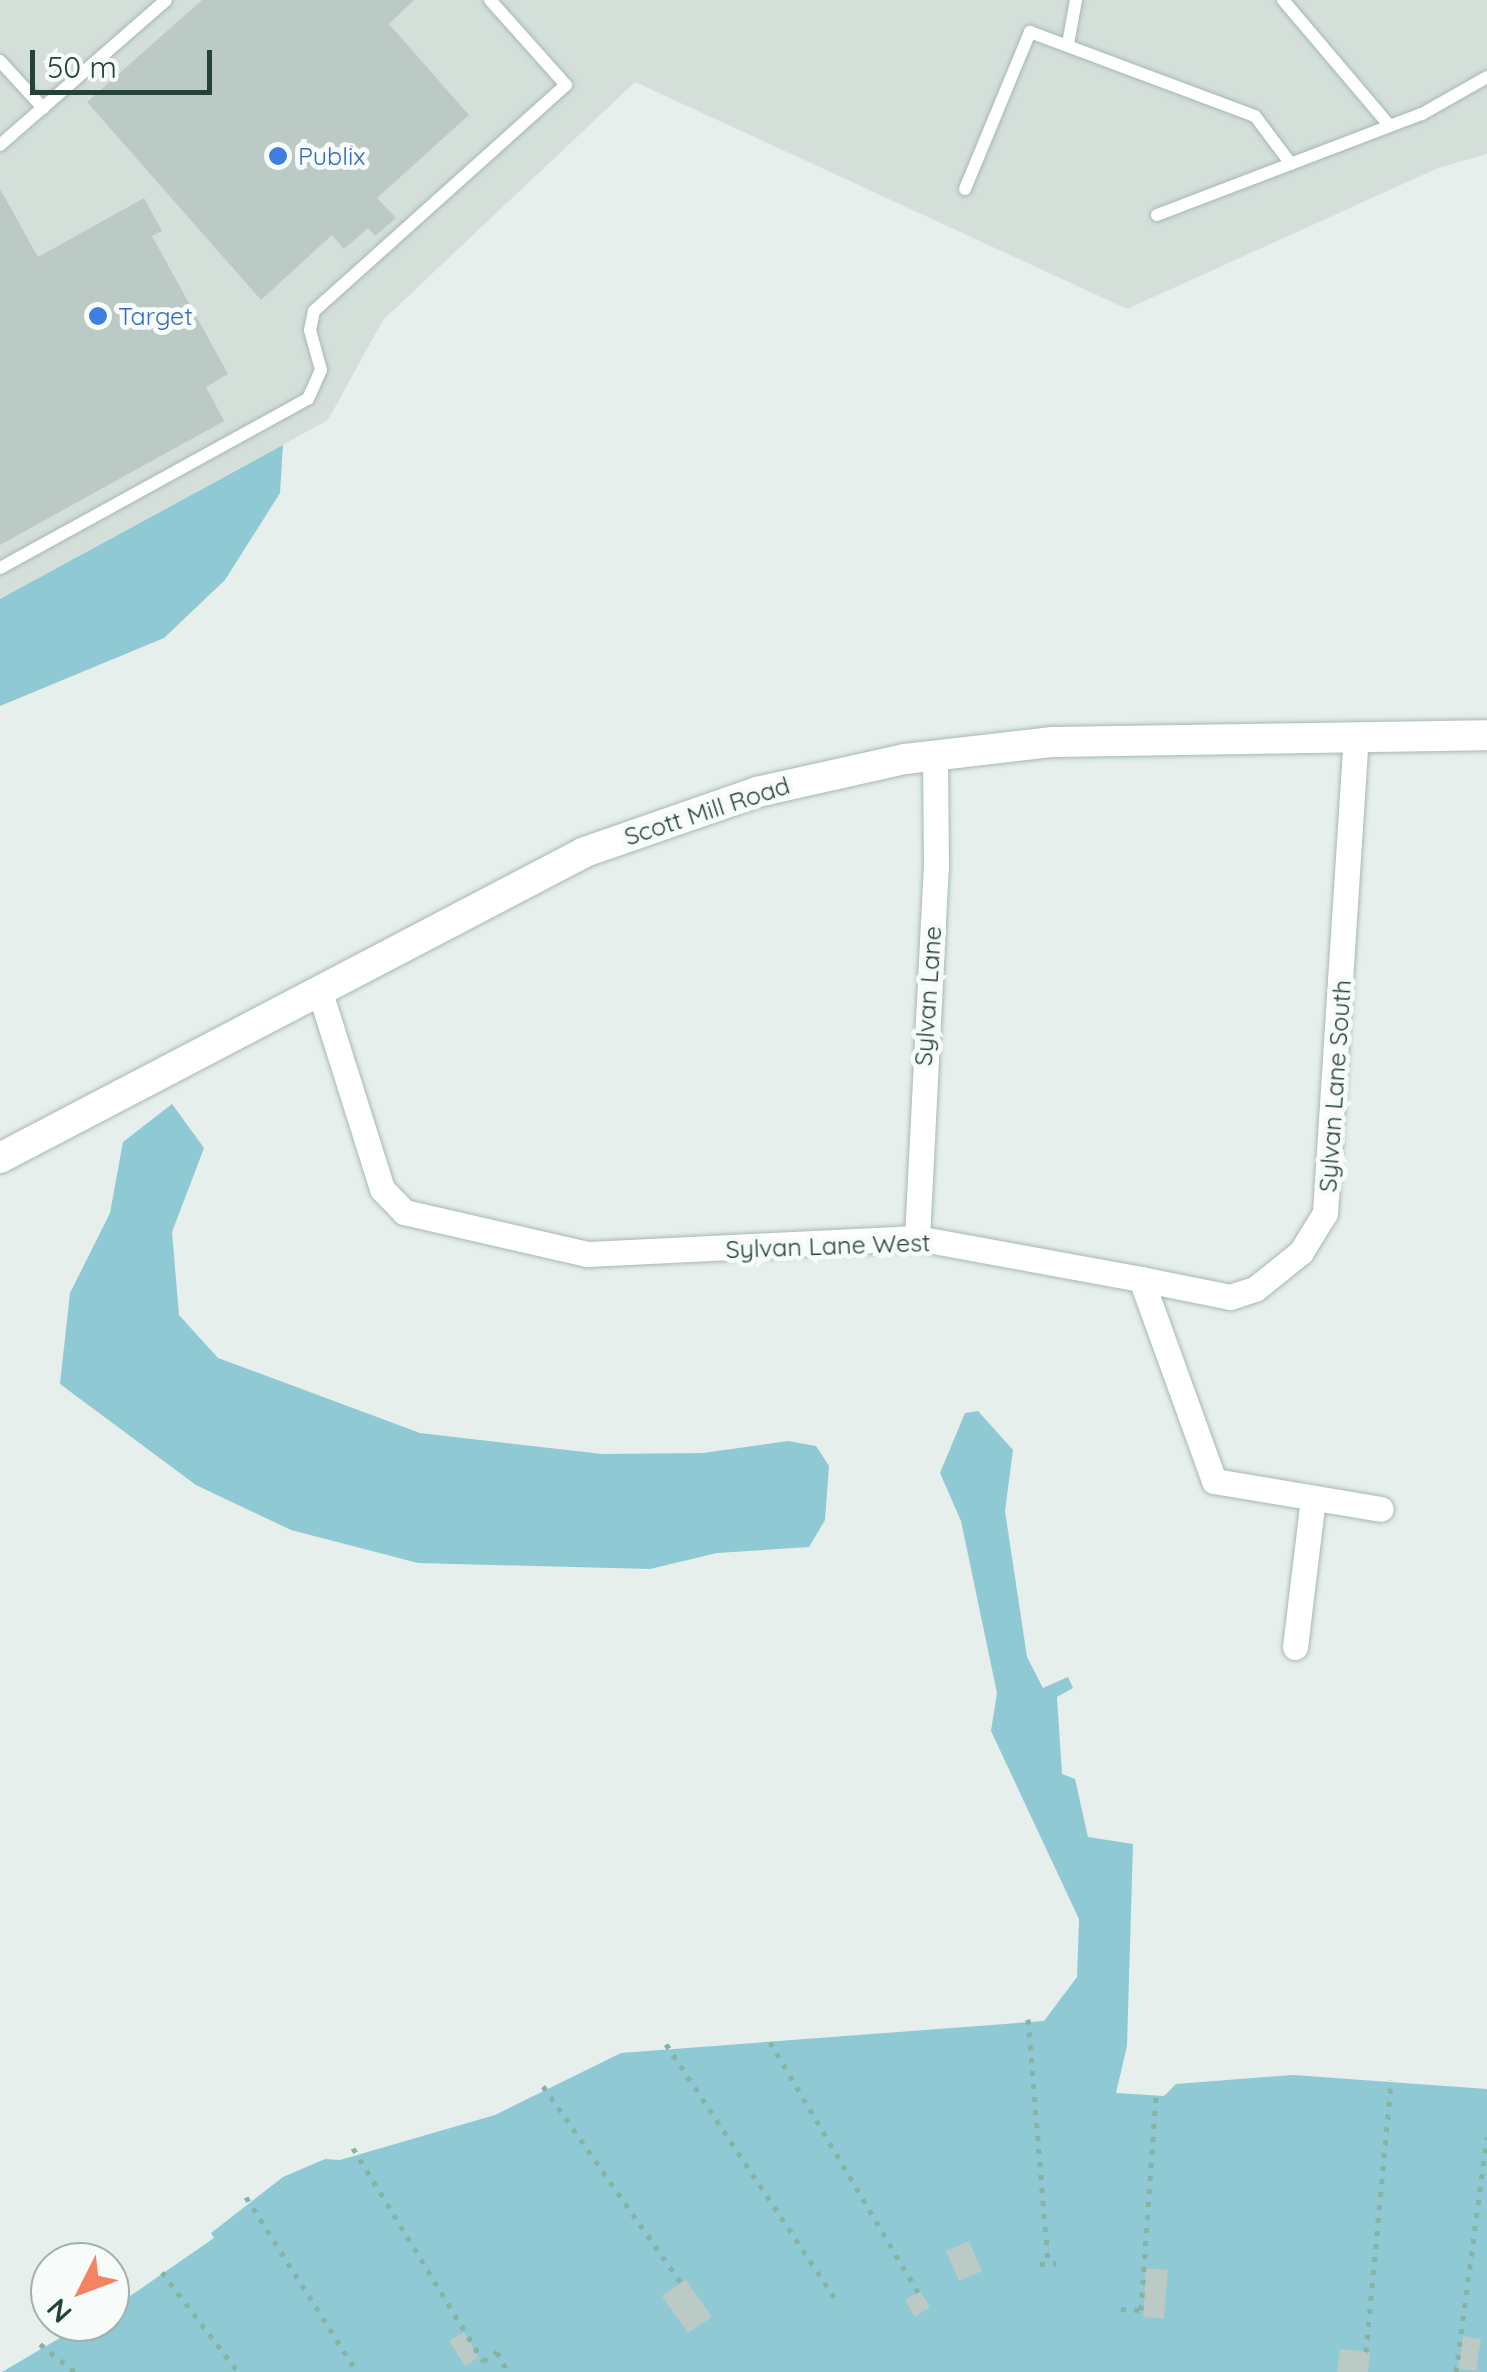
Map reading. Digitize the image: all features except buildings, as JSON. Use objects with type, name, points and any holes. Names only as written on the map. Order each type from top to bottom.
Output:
[{"type":"street","name":"Scott Mill Road","points":[[0,1158],[585,852],[757,792],[935,755],[1053,742],[1487,735]]},
{"type":"street","name":"Sylvan Lane South","points":[[1140,1279],[1230,1297],[1255,1289],[1302,1252],[1326,1213],[1356,736]]},
{"type":"street","name":"Sylvan Lane","points":[[916,1238],[936,868],[935,755]]},
{"type":"street","name":"Sylvan Lane West","points":[[319,989],[382,1189],[404,1212],[444,1225],[588,1254],[916,1238],[1140,1279]]},
{"type":"street","points":[[1140,1279],[1214,1481],[1381,1509]]},
{"type":"street","points":[[1295,1647],[1312,1498]]},
{"type":"lane","points":[[0,146],[166,0]]},
{"type":"lane","points":[[0,568],[308,399],[321,370],[310,330],[314,311],[566,85],[490,0]]},
{"type":"lane","points":[[1068,44],[1076,0]]},
{"type":"lane","points":[[1283,0],[1388,124]]},
{"type":"lane","points":[[965,189],[1030,32],[1256,116],[1291,164]]},
{"type":"lane","points":[[0,61],[43,108]]},
{"type":"lane","points":[[1157,216],[1422,114],[1487,76]]},
{"type":"path","points":[[1028,2020],[1048,2264]]},
{"type":"path","points":[[770,2042],[918,2292]]},
{"type":"path","points":[[666,2044],[839,2304]]},
{"type":"path","points":[[1366,2352],[1391,2080]]},
{"type":"path","points":[[543,2086],[681,2283]]},
{"type":"path","points":[[1122,2308],[1141,2310],[1156,2094]]},
{"type":"path","points":[[1456,2372],[1487,2137]]},
{"type":"path","points":[[353,2148],[483,2361],[497,2352],[508,2372]]},
{"type":"path","points":[[246,2197],[357,2372]]},
{"type":"path","points":[[162,2272],[238,2372]]},
{"type":"path","points":[[40,2344],[75,2372]]},
{"type":"shaded area","points":[[0,0],[1487,0],[1487,154],[1438,168],[1127,309],[635,82],[383,320],[328,420],[0,599]]},
{"type":"water","points":[[283,445],[280,493],[225,580],[164,638],[0,706],[0,599]]},
{"type":"water","points":[[172,1104],[204,1148],[172,1232],[179,1315],[218,1358],[420,1433],[602,1454],[703,1453],[788,1441],[816,1446],[829,1466],[825,1520],[809,1547],[717,1553],[650,1569],[418,1563],[291,1530],[196,1485],[60,1384],[70,1293],[110,1213],[123,1142]]},
{"type":"water","points":[[978,1411],[1013,1450],[1005,1511],[1027,1657],[1043,1688],[1068,1677],[1073,1688],[1057,1697],[1062,1774],[1075,1779],[1088,1837],[1133,1844],[1127,2046],[1116,2093],[1164,2096],[1176,2084],[1293,2075],[1487,2089],[1487,2372],[2,2372],[53,2342],[130,2342],[130,2296],[214,2238],[211,2233],[283,2177],[325,2159],[340,2160],[495,2115],[621,2053],[1044,2021],[1077,1977],[1079,1919],[991,1731],[997,1693],[961,1521],[940,1473],[965,1413]]},
{"type":"place","name":"Publix","points":[[278,156]]},
{"type":"place","name":"Target","points":[[98,316]]}]
